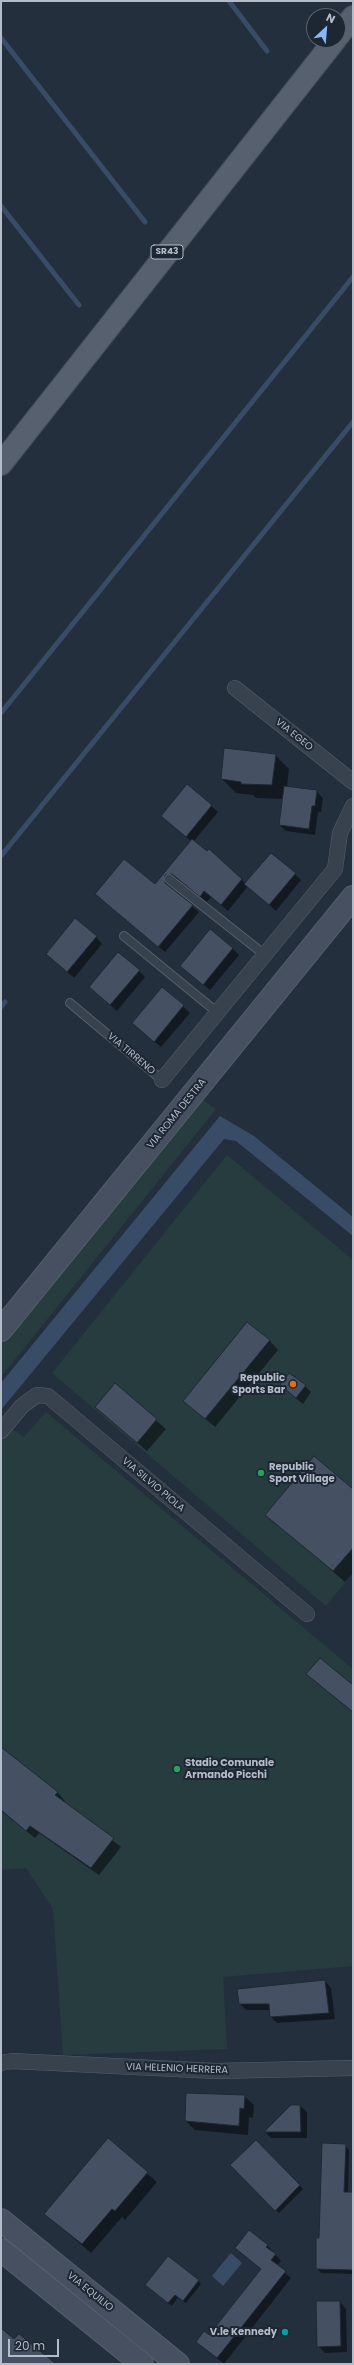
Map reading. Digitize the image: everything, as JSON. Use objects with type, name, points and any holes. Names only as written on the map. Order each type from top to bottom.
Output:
[{"type":"main road","points":[[346,26],[353,17]]},
{"type":"main road","name":"SR43","points":[[1,464],[329,48]]},
{"type":"street","name":"VIA EGEO","points":[[235,688],[353,782]]},
{"type":"street","name":"VIA TIRRENO","points":[[162,1080],[218,1014],[336,869],[340,833],[353,806]]},
{"type":"street","name":"VIA ROMA DESTRA","points":[[1,1330],[353,897]]},
{"type":"street","name":"VIA SILVIO PIOLA","points":[[1,1431],[22,1406],[37,1395],[48,1396],[307,1614]]},
{"type":"street","name":"VIA HELENIO HERRERA","points":[[1,2063],[12,2061],[216,2071],[353,2068]]},
{"type":"street","name":"VIA EQUILIO","points":[[1,2220],[178,2364]]},
{"type":"street","points":[[1,2250],[142,2364]]},
{"type":"lane","points":[[169,879],[265,955]]},
{"type":"lane","points":[[124,936],[218,1014]]},
{"type":"lane","name":"VIA TIRRENO","points":[[70,1003],[162,1080]]},
{"type":"green space","points":[[198,1096],[216,1109],[1,1377],[1,1343]]},
{"type":"green space","name":"Republic Sport Village","points":[[227,1155],[353,1260],[353,1573],[326,1606],[52,1373]]},
{"type":"green space","name":"Stadio Comunale Armando Picchi","points":[[46,1412],[353,1669],[353,1966],[223,1977],[227,2049],[63,2055],[53,1909],[26,1868],[1,1870],[1,1438],[10,1427],[24,1437]]},
{"type":"water","points":[[220,1116],[254,1136],[353,1217],[353,1236],[236,1141],[224,1139],[1,1410],[1,1383]]},
{"type":"water","points":[[231,2253],[242,2263],[223,2286],[212,2276]]},
{"type":"building","points":[[224,748],[276,754],[272,785],[241,784],[241,782],[221,779]]},
{"type":"building","points":[[187,784],[212,805],[186,837],[161,816]]},
{"type":"building","points":[[284,786],[317,790],[315,806],[312,806],[309,829],[279,825]]},
{"type":"building","points":[[192,839],[207,851],[209,849],[242,879],[221,905],[204,891],[200,897],[172,874],[165,875],[165,883],[193,905],[158,947],[95,894],[124,859],[155,884]]},
{"type":"building","points":[[271,853],[296,873],[269,905],[244,884]]},
{"type":"building","points":[[75,918],[97,936],[67,972],[46,954]]},
{"type":"building","points":[[210,929],[233,948],[203,985],[180,966]]},
{"type":"building","points":[[118,952],[140,970],[110,1005],[89,987]]},
{"type":"building","points":[[162,987],[184,1005],[154,1042],[132,1023]]},
{"type":"building","points":[[247,1322],[270,1340],[205,1419],[183,1401]]},
{"type":"building","points":[[289,1373],[306,1385],[296,1398],[280,1385]]},
{"type":"building","points":[[115,1383],[157,1419],[137,1443],[95,1407]]},
{"type":"building","points":[[314,1456],[353,1489],[353,1548],[333,1571],[265,1515]]},
{"type":"building","points":[[320,1658],[353,1685],[353,1712],[306,1674]]},
{"type":"building","points":[[1,1747],[58,1792],[55,1795],[114,1838],[91,1868],[30,1826],[26,1831],[1,1810]]},
{"type":"building","points":[[325,1980],[329,2013],[270,2017],[269,2004],[239,2004],[237,1989]]},
{"type":"building","points":[[186,2093],[245,2095],[244,2109],[240,2108],[239,2126],[185,2121]]},
{"type":"building","points":[[291,2105],[300,2105],[301,2132],[264,2132]]},
{"type":"building","points":[[108,2138],[148,2172],[115,2211],[112,2209],[82,2244],[44,2214]]},
{"type":"building","points":[[256,2140],[300,2185],[275,2211],[230,2165]]},
{"type":"building","points":[[322,2143],[346,2144],[344,2192],[353,2192],[353,2270],[316,2269],[316,2238],[319,2238]]},
{"type":"building","points":[[249,2230],[268,2245],[266,2247],[276,2254],[271,2260],[286,2271],[217,2358],[196,2342],[204,2331],[209,2335],[261,2269],[235,2248]]},
{"type":"building","points":[[168,2256],[199,2280],[183,2301],[175,2295],[168,2303],[145,2285]]},
{"type":"building","points":[[316,2301],[340,2301],[341,2346],[317,2347]]},
{"type":"building","points":[[1,2328],[14,2339],[19,2334],[56,2364],[1,2364]]},
{"type":"waterway","points":[[229,1],[267,51]]},
{"type":"waterway","points":[[1,38],[145,222]]},
{"type":"waterway","points":[[1,206],[79,305]]},
{"type":"waterway","points":[[1,713],[353,277]]},
{"type":"waterway","points":[[1,856],[353,422]]},
{"type":"waterway","points":[[1,1007],[5,1002]]},
{"type":"place","name":"Republic Sports Bar","points":[[293,1384]]},
{"type":"place","name":"Republic Sport Village","points":[[261,1473]]},
{"type":"place","name":"Stadio Comunale Armando Picchi","points":[[177,1769]]},
{"type":"place","name":"V.le Kennedy","points":[[285,2332]]}]
